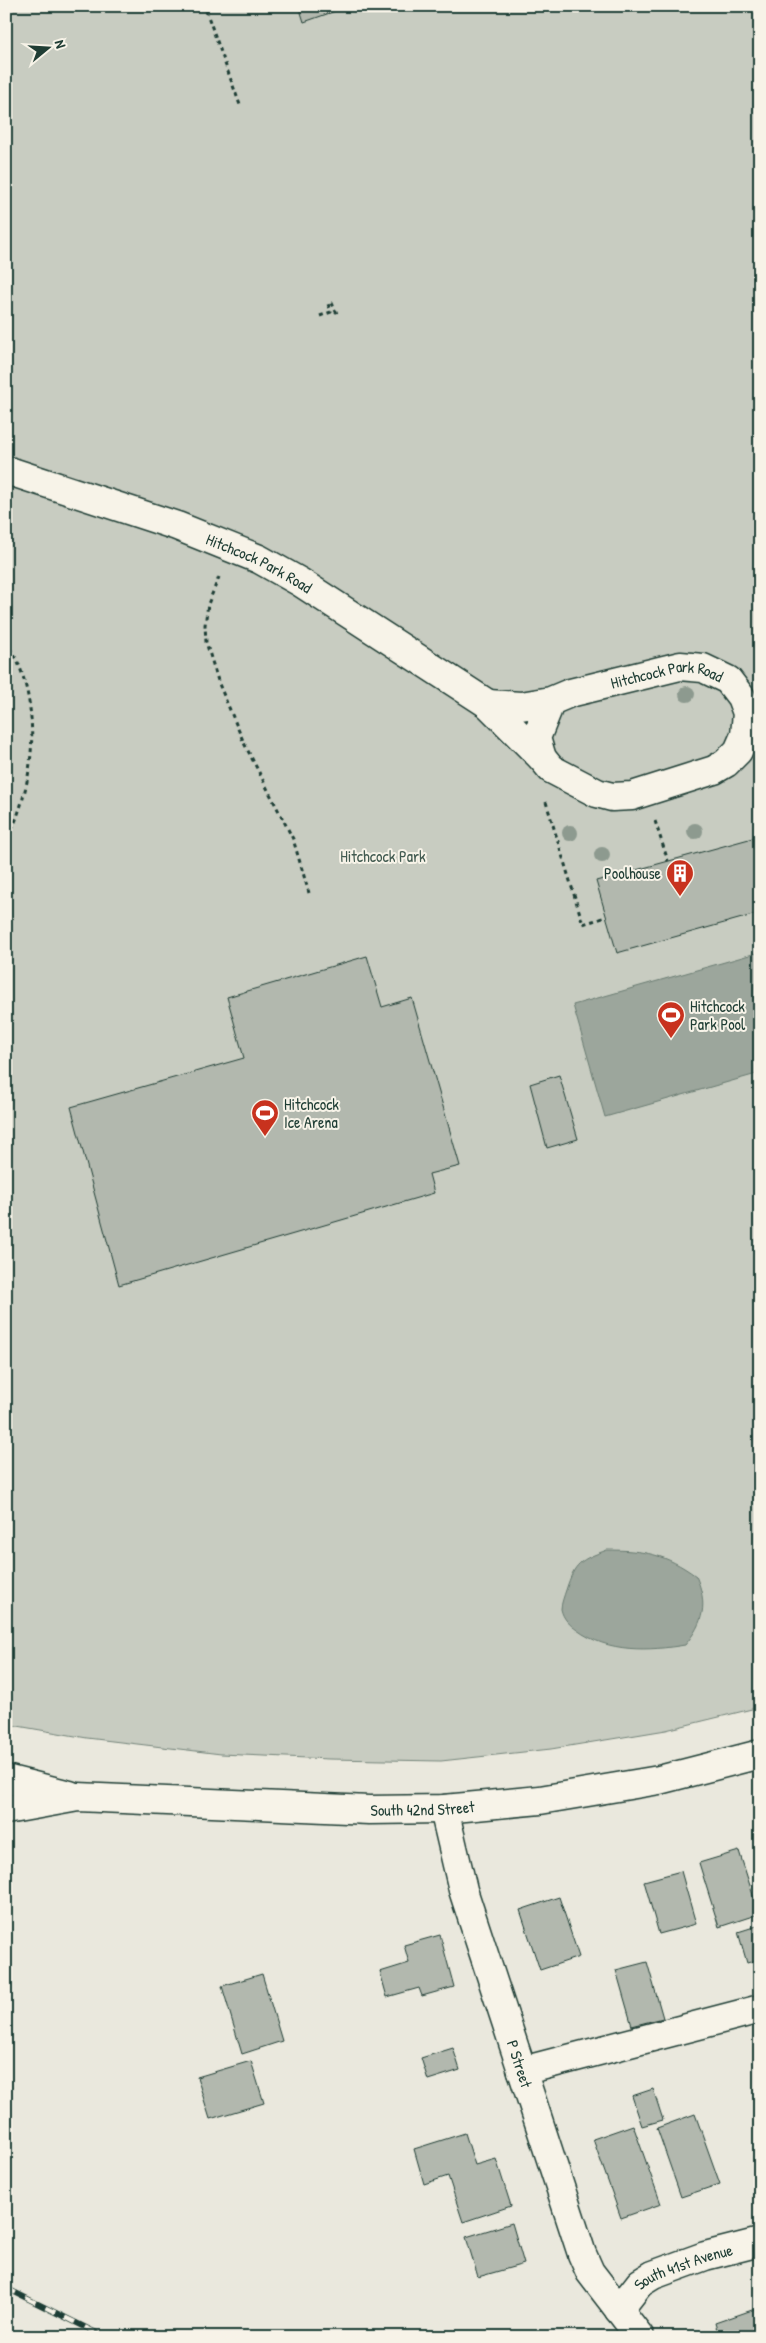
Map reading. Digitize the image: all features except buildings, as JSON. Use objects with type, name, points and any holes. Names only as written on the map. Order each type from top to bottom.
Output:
[{"type":"street","name":"Hitchcock Park Road","points":[[6,470],[177,526],[258,560],[300,582],[362,620],[488,704],[551,769],[597,793],[612,797],[632,796],[714,770],[726,763],[738,751],[745,735],[747,713],[741,697],[728,680],[702,668],[680,666],[570,693],[550,701],[521,706],[488,704]]},
{"type":"street","points":[[542,758],[536,738],[550,701]]},
{"type":"street","name":"South 42nd Street","points":[[6,1810],[78,1797],[168,1799],[359,1810],[444,1809],[540,1800],[650,1781],[760,1754]]},
{"type":"street","name":"South 42nd Street","points":[[6,1779],[78,1797]]},
{"type":"street","name":"P Street","points":[[444,1809],[463,1890],[582,2254],[590,2272],[640,2337]]},
{"type":"street","points":[[522,2071],[760,2008]]},
{"type":"street","name":"South 41st Avenue","points":[[619,2310],[640,2283],[653,2275],[705,2256],[760,2242]]},
{"type":"path","points":[[210,6],[205,8],[240,105]]},
{"type":"path","points":[[320,316],[331,312],[328,304],[332,303],[336,312],[342,310]]},
{"type":"path","points":[[215,586],[208,604],[205,625],[206,642],[219,684],[244,743],[293,839],[309,893]]},
{"type":"path","points":[[6,641],[19,665],[31,718],[31,751],[27,784],[16,822],[6,842]]},
{"type":"path","points":[[646,792],[668,861]]},
{"type":"green space","name":"Hitchcock Park","points":[[6,6],[760,6],[760,1707],[666,1730],[551,1749],[441,1761],[329,1759],[221,1754],[87,1738],[6,1724]]},
{"type":"shaded area","name":"Hitchcock Park Pool","points":[[760,952],[760,1073],[605,1117],[573,1005]]},
{"type":"shaded area","points":[[607,1550],[643,1552],[654,1555],[674,1563],[696,1576],[702,1595],[702,1612],[696,1628],[685,1645],[643,1649],[615,1646],[589,1637],[567,1621],[563,1616],[561,1607],[572,1573],[580,1563]]},
{"type":"railway","points":[[6,2288],[105,2337]]},
{"type":"place","name":"Poolhouse","points":[[680,897]]},
{"type":"place","name":"Hitchcock Park Pool","points":[[671,1039]]},
{"type":"place","name":"Hitchcock Ice Arena","points":[[265,1137]]}]
